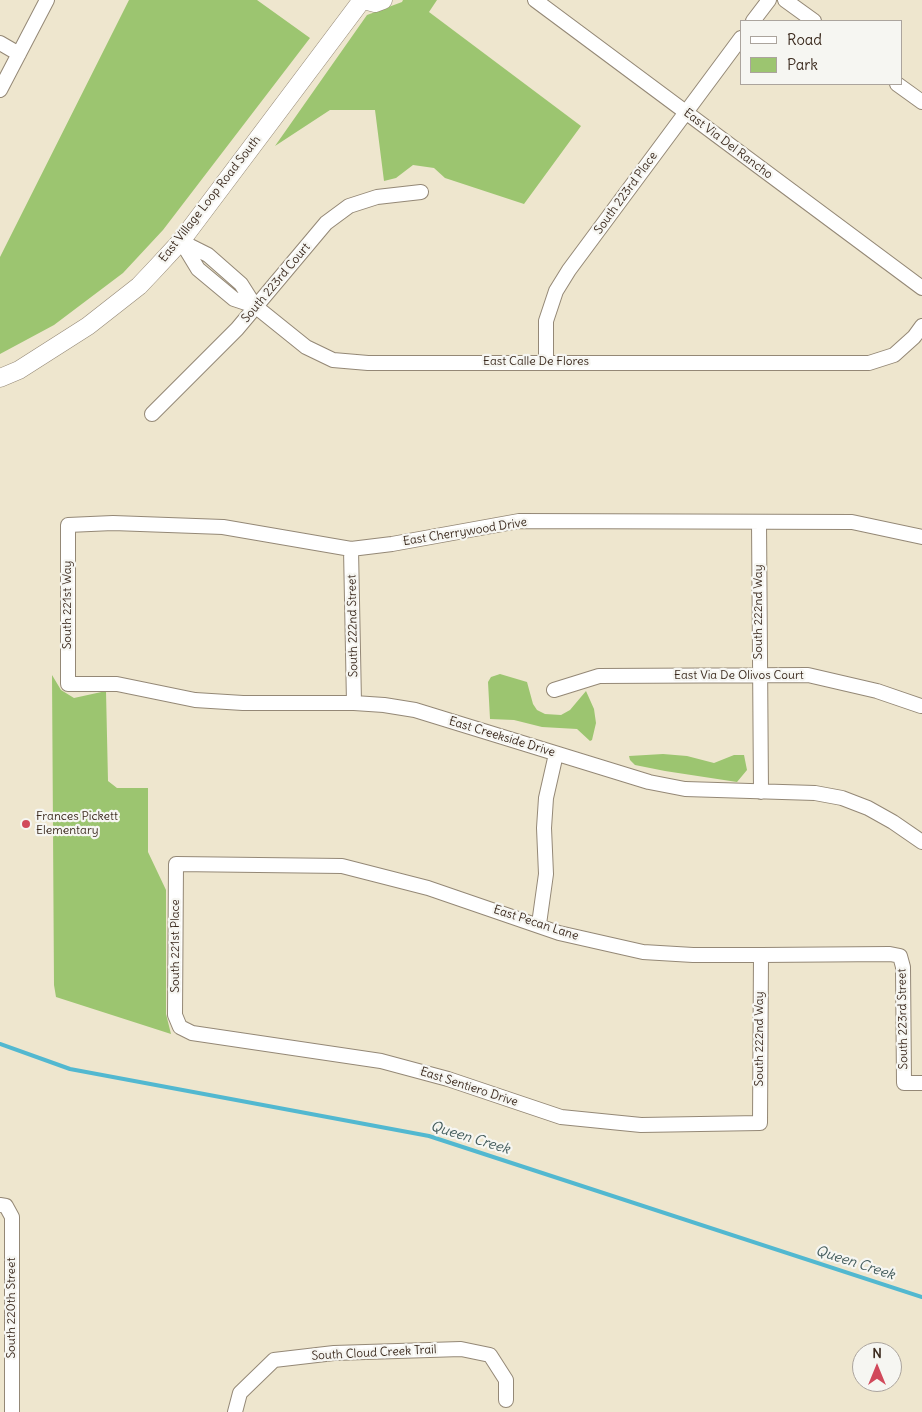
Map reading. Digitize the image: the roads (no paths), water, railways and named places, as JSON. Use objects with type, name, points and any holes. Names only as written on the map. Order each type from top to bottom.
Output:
[{"type":"street","points":[[0,90],[47,0]]},
{"type":"street","points":[[363,0],[375,2],[383,0]]},
{"type":"street","name":"East Village Loop Road South","points":[[0,378],[19,370],[88,326],[139,286],[180,241],[363,0]]},
{"type":"street","name":"East Via Del Rancho","points":[[535,0],[922,288]]},
{"type":"street","points":[[754,20],[769,0]]},
{"type":"street","points":[[785,0],[813,20]]},
{"type":"street","name":"South 223rd Place","points":[[546,362],[546,321],[556,291],[569,270],[740,39]]},
{"type":"street","points":[[0,43],[19,54]]},
{"type":"street","points":[[899,85],[922,102]]},
{"type":"street","name":"South 223rd Court","points":[[152,414],[237,329],[326,224],[349,206],[377,197],[422,192]]},
{"type":"street","points":[[180,241],[208,255],[241,284],[255,306]]},
{"type":"street","name":"East Calle De Flores","points":[[255,306],[306,347],[333,360],[368,363],[869,363],[894,355],[914,337],[922,326]]},
{"type":"street","name":"East Cherrywood Drive","points":[[68,525],[113,523],[223,527],[351,548],[392,544],[519,521],[852,522],[922,537]]},
{"type":"street","name":"South 222nd Way","points":[[759,522],[761,792]]},
{"type":"street","name":"South 221st Way","points":[[68,525],[68,684]]},
{"type":"street","name":"South 222nd Street","points":[[351,548],[354,703]]},
{"type":"street","name":"East Via De Olivos Court","points":[[554,690],[599,676],[808,675],[877,691],[921,706]]},
{"type":"street","name":"East Creekside Drive","points":[[68,684],[117,684],[204,701],[354,703],[415,710],[614,772],[667,786],[711,791],[815,793],[842,798],[868,808],[922,842]]},
{"type":"street","points":[[539,924],[546,874],[544,828],[546,798],[556,754]]},
{"type":"street","name":"East Pecan Lane","points":[[176,864],[342,866],[387,876],[539,924],[559,933],[643,952],[761,955],[890,954],[900,956]]},
{"type":"street","name":"South 221st Place","points":[[176,864],[176,1015],[180,1027]]},
{"type":"street","name":"South 222nd Way","points":[[760,1123],[761,955]]},
{"type":"street","name":"South 223rd Street","points":[[900,956],[903,967],[904,1083],[922,1083]]},
{"type":"street","name":"East Sentiero Drive","points":[[180,1027],[192,1033],[381,1061],[448,1079],[561,1117],[641,1125],[760,1123]]},
{"type":"street","name":"South 220th Street","points":[[3,1206],[12,1217],[6,1384],[12,1412]]},
{"type":"street","name":"South Cloud Creek Trail","points":[[235,1412],[240,1393],[274,1360],[334,1353],[461,1349],[490,1355],[506,1380],[506,1400]]},
{"type":"waterway","name":"Queen Creek","points":[[0,1044],[70,1069],[429,1136],[922,1297]]},
{"type":"place","name":"Frances Pickett Elementary","points":[[26,824]]}]
